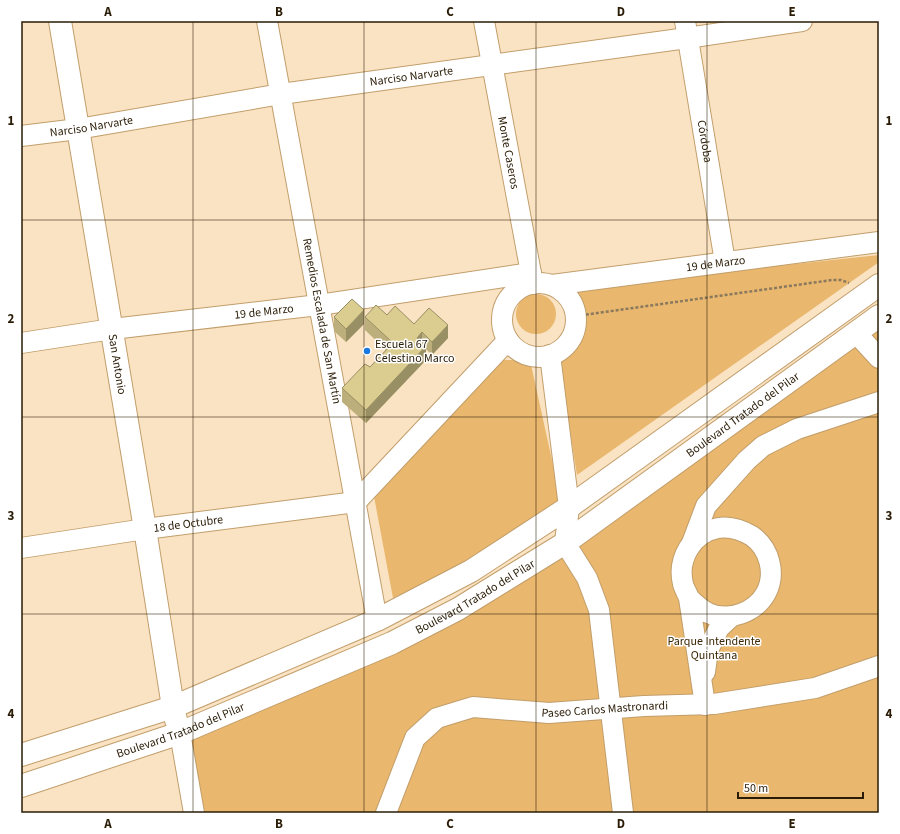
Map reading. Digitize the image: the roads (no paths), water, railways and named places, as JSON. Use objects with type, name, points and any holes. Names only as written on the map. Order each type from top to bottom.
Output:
[{"type":"main road","name":"San Antonio","points":[[60,21],[112,329],[173,707],[180,733]]},
{"type":"main road","name":"Boulevard Tratado del Pilar","points":[[21,755],[173,707],[377,620],[471,571],[570,507],[871,291]]},
{"type":"main road","points":[[840,313],[856,333]]},
{"type":"main road","name":"Boulevard Tratado del Pilar","points":[[21,786],[180,733],[392,643],[458,609],[565,543],[879,316]]},
{"type":"street","name":"Remedios Escalada de San Martín","points":[[267,21],[377,620]]},
{"type":"street","name":"Monte Caseros","points":[[484,21],[491,65],[539,281]]},
{"type":"street","name":"Narciso Narvarte","points":[[21,136],[78,129],[281,94],[491,65],[686,29],[802,21]]},
{"type":"street","name":"Córdoba","points":[[686,29],[725,262]]},
{"type":"street","name":"19 de Marzo","points":[[21,343],[112,329],[539,281],[725,262],[879,242]]},
{"type":"street","points":[[539,281],[563,292],[571,302],[576,316],[576,326],[567,344],[550,355],[542,357],[529,356],[517,350],[508,340],[503,329],[502,317],[505,305],[512,295],[522,287],[539,281]]},
{"type":"street","points":[[856,333],[879,358]]},
{"type":"street","points":[[356,502],[508,340]]},
{"type":"street","points":[[550,355],[570,507],[565,543],[587,578],[599,610],[623,813]]},
{"type":"street","points":[[704,695],[689,598],[683,584],[681,570],[684,555],[692,543],[706,506],[723,486],[763,446],[797,429],[879,402]]},
{"type":"street","points":[[689,598],[708,613],[720,616],[732,616],[746,612],[757,604],[766,593],[770,580],[771,565],[766,552],[758,541],[746,532],[733,528],[724,522],[720,508],[723,486]]},
{"type":"street","name":"18 de Octubre","points":[[21,548],[144,529],[356,502]]},
{"type":"street","points":[[692,543],[704,534],[718,528],[733,528]]},
{"type":"street","points":[[704,695],[708,650],[719,628],[732,616]]},
{"type":"street","name":"Paseo Carlos Mastronardi","points":[[386,813],[415,738],[437,718],[473,707],[549,713],[610,709],[704,695],[714,704],[815,688],[879,666]]},
{"type":"street","points":[[180,733],[194,813]]},
{"type":"place","name":"Escuela 67 Celestino Marco","points":[[367,351]]},
{"type":"park label","name":"Parque Intendente Quintana","points":[[714,648]]}]
